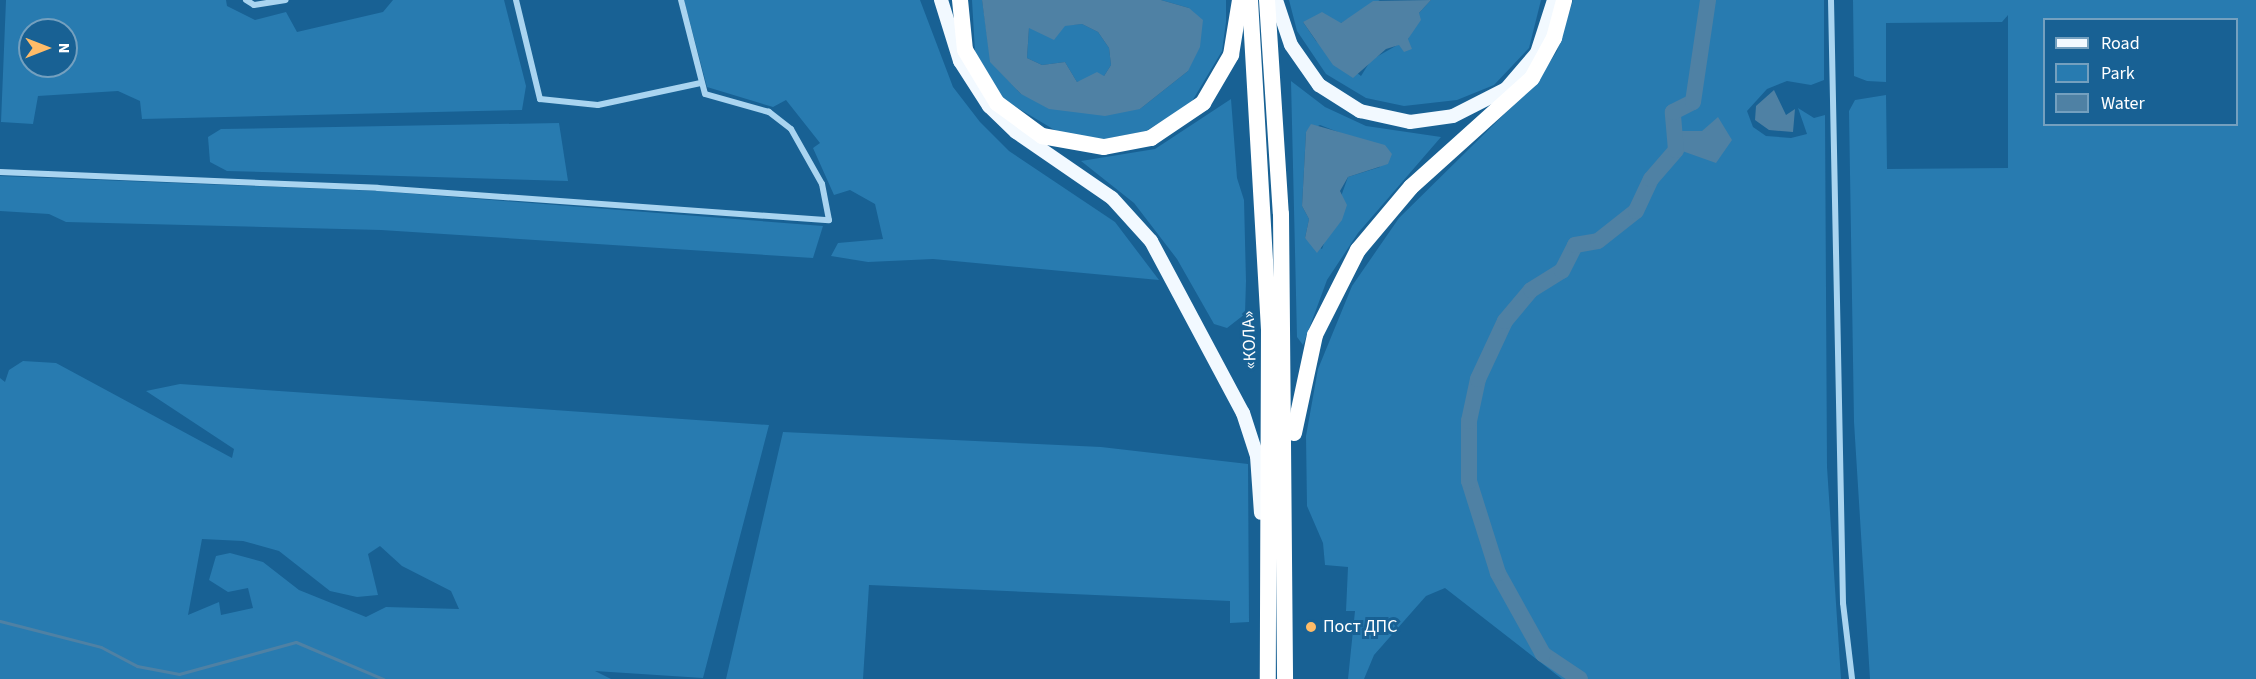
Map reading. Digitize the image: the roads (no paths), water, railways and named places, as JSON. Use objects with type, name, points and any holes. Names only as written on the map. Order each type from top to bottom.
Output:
[{"type":"highway","points":[[960,0],[965,50],[997,103],[1042,136],[1104,147],[1151,138],[1203,103],[1230,55],[1240,0]]},
{"type":"highway","name":"«КОЛА»","points":[[1250,0],[1266,235],[1271,573],[1268,679]]},
{"type":"highway","name":"«КОЛА»","points":[[1267,0],[1281,214],[1285,679]]},
{"type":"highway","points":[[1285,536],[1301,387],[1315,335],[1340,279],[1396,203],[1532,78],[1554,38],[1564,0]]},
{"type":"main road","points":[[941,0],[960,61],[989,106],[1016,132],[1112,198],[1163,260],[1251,434],[1271,573]]},
{"type":"main road","points":[[1276,0],[1290,45],[1319,85],[1360,111],[1410,122],[1453,116],[1506,89],[1537,53],[1554,0]]},
{"type":"street","points":[[246,0],[254,5],[286,0]]},
{"type":"street","points":[[516,0],[540,99],[598,105],[700,83]]},
{"type":"street","points":[[0,171],[378,188],[829,220],[822,184],[791,129],[757,108],[715,100],[700,83],[681,0]]},
{"type":"street","points":[[1831,0],[1844,603],[1852,679]]},
{"type":"water","points":[[982,0],[1161,0],[1189,8],[1203,20],[1200,47],[1188,71],[1140,109],[1105,116],[1049,109],[1021,94],[990,62]],"holes":[[[1082,24],[1098,32],[1109,48],[1111,65],[1104,76],[1097,72],[1077,82],[1065,62],[1042,65],[1027,58],[1029,28],[1054,40],[1065,26]]]},
{"type":"water","points":[[1431,0],[1419,13],[1421,20],[1408,39],[1412,49],[1404,52],[1399,45],[1386,49],[1353,78],[1333,65],[1303,22],[1322,12],[1341,23],[1373,1]]},
{"type":"water","points":[[1774,90],[1786,115],[1795,109],[1793,132],[1769,130],[1755,120],[1756,106]]},
{"type":"water","points":[[1718,117],[1732,140],[1716,163],[1668,146],[1677,131],[1702,131]]},
{"type":"water","points":[[1311,124],[1385,145],[1392,154],[1388,164],[1348,177],[1340,191],[1347,205],[1342,220],[1317,253],[1305,238],[1309,219],[1302,206],[1306,132]]},
{"type":"waterway","points":[[1580,679],[1543,654],[1498,573],[1469,481],[1469,421],[1478,379],[1505,321],[1531,290],[1562,271],[1575,245],[1598,241],[1636,211],[1651,179],[1676,150],[1673,112],[1693,102],[1708,0]]},
{"type":"waterway","points":[[0,621],[101,647],[137,666],[179,674],[296,642],[383,679]]},
{"type":"place","name":"Пост ДПС","points":[[1311,627]]}]
